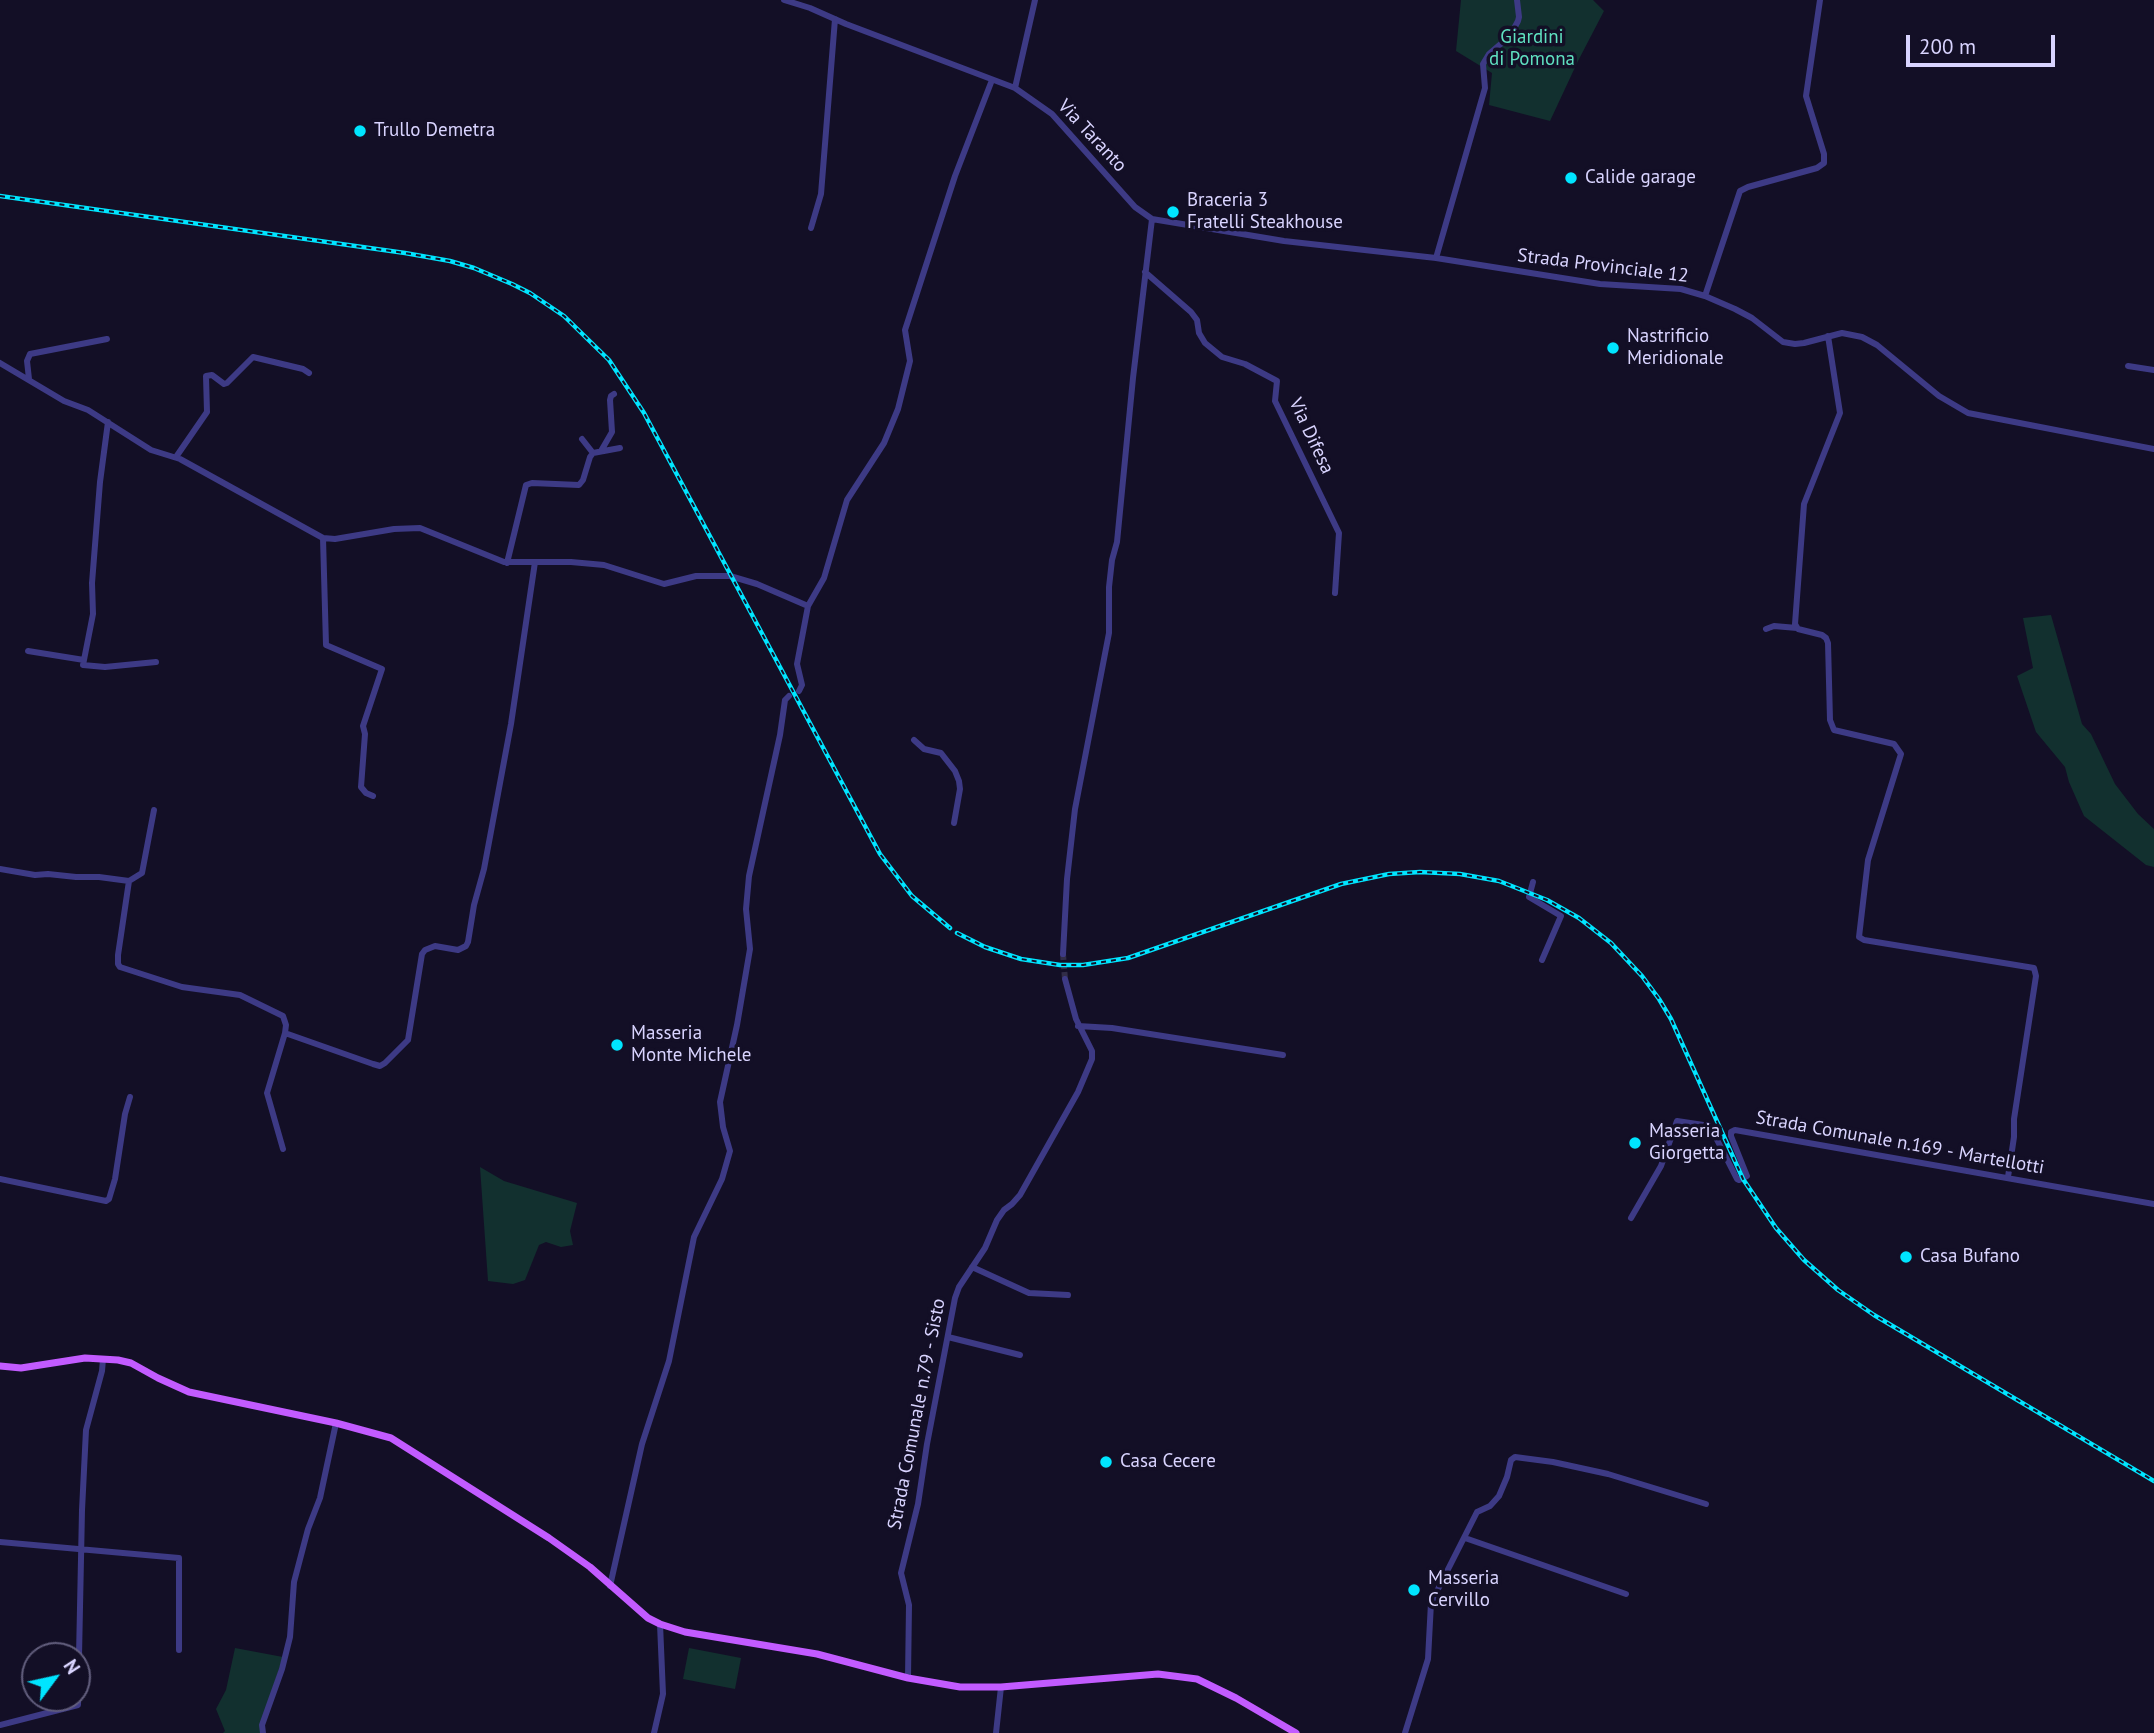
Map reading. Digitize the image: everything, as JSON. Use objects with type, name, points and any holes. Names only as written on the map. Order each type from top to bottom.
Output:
[{"type":"main road","points":[[0,1366],[20,1368],[85,1358],[131,1363],[189,1392],[376,1433],[401,1444],[550,1538],[590,1567],[648,1618],[685,1632],[817,1654],[908,1678],[960,1687],[1001,1687],[1158,1674],[1197,1679],[1296,1733]]},
{"type":"street","name":"Via Taranto","points":[[783,0],[1015,88],[1052,114],[1135,207],[1152,219]]},
{"type":"street","points":[[1015,88],[1035,0]]},
{"type":"street","points":[[1436,258],[1485,88],[1483,64],[1489,54],[1506,41],[1518,21],[1517,0]]},
{"type":"street","points":[[1705,296],[1740,191],[1816,168],[1824,163],[1824,154],[1806,96],[1820,0]]},
{"type":"street","points":[[811,228],[821,194],[835,19]]},
{"type":"street","points":[[799,691],[802,685],[797,664],[808,607],[824,578],[847,500],[884,443],[898,409],[910,361],[905,330],[956,176],[992,80]]},
{"type":"street","points":[[1063,954],[1067,878],[1075,809],[1109,633],[1110,574],[1117,542],[1152,219]]},
{"type":"street","name":"Strada Provinciale 12","points":[[1152,219],[1300,243],[1436,258],[1600,284],[1681,289],[1705,296],[1752,318],[1783,342],[1804,343],[1842,333],[1854,334],[1878,345],[1939,396],[1968,413],[2154,449]]},
{"type":"street","name":"Via Difesa","points":[[1146,272],[1191,312],[1205,343],[1222,357],[1245,364],[1277,382],[1275,401],[1339,533],[1335,593]]},
{"type":"street","points":[[1797,628],[1795,617],[1804,504],[1840,413],[1828,336]]},
{"type":"street","points":[[29,379],[27,361],[30,354],[107,339]]},
{"type":"street","points":[[176,457],[207,412],[206,376],[212,375],[224,384],[227,383],[253,357],[303,369],[309,373]]},
{"type":"street","points":[[0,363],[64,401],[88,410],[151,450],[176,457],[323,538],[335,539],[420,528],[507,562],[604,565],[664,584],[696,576],[730,576],[757,584],[808,607]]},
{"type":"street","points":[[2128,366],[2154,370]]},
{"type":"street","points":[[601,451],[612,432],[610,400],[614,394]]},
{"type":"street","points":[[108,422],[100,482],[93,573],[93,614],[83,665],[105,667],[156,662]]},
{"type":"street","points":[[582,439],[593,453]]},
{"type":"street","points":[[593,453],[620,448]]},
{"type":"street","points":[[507,562],[526,485],[579,485],[593,453]]},
{"type":"street","points":[[323,538],[326,645],[383,669],[363,726],[365,734],[361,787],[373,796]]},
{"type":"street","points":[[285,1033],[380,1066],[408,1040],[422,954],[435,946],[458,950],[466,946],[484,869],[511,724],[536,562]]},
{"type":"street","points":[[1766,629],[1774,626],[1797,628],[1822,635],[1828,643],[1830,720],[1834,730],[1894,744],[1901,754],[1868,860],[1859,937],[1864,940],[2029,966],[2036,971],[2008,1177]]},
{"type":"street","points":[[28,652],[85,660]]},
{"type":"street","points":[[610,1586],[642,1444],[669,1361],[694,1237],[722,1179],[730,1151],[720,1102],[750,949],[746,909],[749,876],[780,735],[785,700],[789,696]]},
{"type":"street","points":[[914,740],[919,747],[941,753],[955,771],[960,789],[954,823]]},
{"type":"street","points":[[0,869],[35,876],[48,874],[129,881],[142,873],[154,810]]},
{"type":"street","points":[[129,881],[118,955],[120,967],[182,987],[240,995],[283,1016],[285,1033],[267,1093],[283,1149]]},
{"type":"street","points":[[1533,881],[1529,897],[1561,916],[1542,960]]},
{"type":"street","name":"Strada Comunale n.79 - Sisto","points":[[908,1678],[909,1605],[901,1573],[918,1504],[958,1287],[985,1248],[997,1220],[1020,1195],[1089,1068],[1092,1051],[1078,1026],[1065,979]]},
{"type":"street","points":[[1078,1026],[1112,1028],[1283,1055]]},
{"type":"street","points":[[0,1179],[106,1201],[115,1179],[130,1097]]},
{"type":"street","name":"Strada Comunale n.169 - Martellotti","points":[[1631,1218],[1661,1166],[1677,1121],[1710,1126],[1739,1180],[1747,1174],[1731,1136],[1731,1132],[1735,1130],[2154,1204]]},
{"type":"street","points":[[972,1267],[1029,1293],[1068,1295]]},
{"type":"street","points":[[948,1336],[1020,1355]]},
{"type":"street","points":[[0,1725],[78,1705],[86,1430],[103,1359]]},
{"type":"street","points":[[263,1733],[262,1725],[290,1637],[294,1582],[308,1529],[320,1498],[336,1423]]},
{"type":"street","points":[[1405,1733],[1428,1659],[1432,1603],[1477,1512],[1490,1506],[1500,1496],[1511,1460],[1515,1457],[1553,1462],[1706,1504]]},
{"type":"street","points":[[1465,1538],[1626,1594]]},
{"type":"street","points":[[0,1542],[179,1558],[178,1650]]},
{"type":"street","points":[[654,1733],[663,1694],[660,1624]]},
{"type":"street","points":[[996,1733],[1001,1687]]},
{"type":"green space","name":"Giardini di Pomona","points":[[1461,0],[1593,0],[1604,11],[1550,121],[1489,105],[1492,73],[1456,51]]},
{"type":"green space","points":[[2051,615],[2082,724],[2091,734],[2115,784],[2138,814],[2154,829],[2154,867],[2146,865],[2084,816],[2065,767],[2036,732],[2017,676],[2033,668],[2023,618]]},
{"type":"green space","points":[[480,1167],[504,1181],[577,1203],[570,1231],[573,1245],[561,1247],[546,1242],[539,1245],[525,1280],[513,1284],[488,1281]]},
{"type":"green space","points":[[235,1648],[283,1657],[260,1727],[264,1733],[223,1733],[225,1731],[216,1709],[226,1690]]},
{"type":"green space","points":[[689,1648],[741,1658],[735,1689],[683,1679]]},
{"type":"tunnel","points":[[1063,954],[1065,979]]},
{"type":"railway","points":[[0,196],[450,261],[512,284],[564,316],[609,360],[644,413],[880,854],[912,896],[950,928]]},
{"type":"railway","points":[[957,933],[985,947],[1021,959],[1060,965],[1083,965],[1128,958],[1341,884],[1389,874],[1460,874],[1499,881],[1547,900],[1579,918],[1611,943],[1659,999],[1671,1019],[1743,1179],[1776,1228],[1804,1260],[1838,1290],[1874,1315],[2154,1481]]},
{"type":"place","name":"Trullo Demetra","points":[[360,131]]},
{"type":"place","name":"Calide garage","points":[[1571,178]]},
{"type":"place","name":"Braceria 3 Fratelli Steakhouse","points":[[1173,212]]},
{"type":"place","name":"Nastrificio Meridionale","points":[[1613,348]]},
{"type":"place","name":"Masseria Monte Michele","points":[[617,1045]]},
{"type":"place","name":"Masseria Giorgetta","points":[[1635,1143]]},
{"type":"place","name":"Casa Bufano","points":[[1906,1257]]},
{"type":"place","name":"Casa Cecere","points":[[1106,1462]]},
{"type":"place","name":"Masseria Cervillo","points":[[1414,1590]]}]
